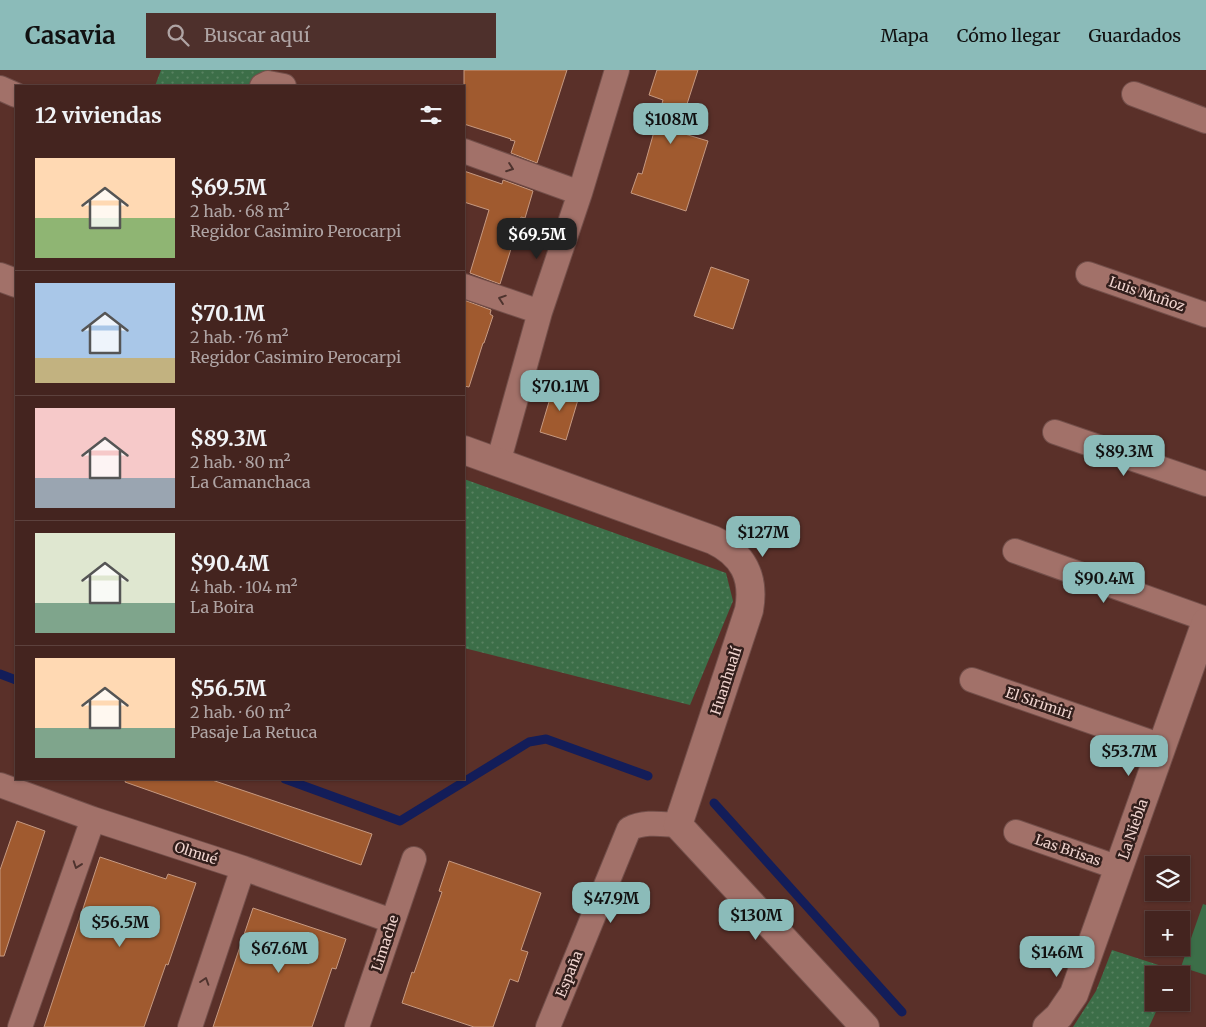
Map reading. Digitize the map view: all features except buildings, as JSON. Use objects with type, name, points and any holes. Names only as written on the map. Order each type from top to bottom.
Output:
[{"type":"street","points":[[498,463],[540,312],[580,193],[617,70]]},
{"type":"street","points":[[264,85],[268,83],[279,85]]},
{"type":"street","points":[[0,88],[15,94]]},
{"type":"street","points":[[1134,94],[1206,121]]},
{"type":"street","points":[[465,152],[580,193]]},
{"type":"street","name":"Luis Muñoz","points":[[1088,274],[1206,315]]},
{"type":"street","points":[[0,277],[15,284]]},
{"type":"street","points":[[465,286],[540,312]]},
{"type":"street","points":[[1055,432],[1206,484]]},
{"type":"street","name":"Huanhualí","points":[[465,450],[713,540],[730,549],[746,570],[752,597],[750,610],[678,826]]},
{"type":"street","points":[[1015,551],[1206,621]]},
{"type":"street","name":"La Niebla","points":[[1047,1027],[1059,1016],[1074,994],[1206,621]]},
{"type":"street","name":"El Sirimiri","points":[[972,680],[1162,746]]},
{"type":"street","name":"Olmué","points":[[0,785],[93,819],[243,868],[392,921]]},
{"type":"street","points":[[20,1027],[93,819]]},
{"type":"street","name":"España","points":[[548,1027],[629,829],[636,825],[653,823],[678,826]]},
{"type":"street","points":[[678,826],[865,1027]]},
{"type":"street","name":"Las Brisas","points":[[1016,832],[1119,868]]},
{"type":"street","name":"Limache","points":[[357,1027],[414,859]]},
{"type":"street","points":[[190,1027],[243,868]]},
{"type":"green space","points":[[161,70],[271,70],[269,76],[252,85],[155,85]]},
{"type":"green space","points":[[465,479],[726,573],[733,601],[690,705],[465,648]]},
{"type":"green space","points":[[1203,904],[1206,905],[1206,975],[1190,970],[1190,966],[1181,966],[1185,956],[1190,956],[1190,941]]},
{"type":"green space","points":[[1112,950],[1162,966],[1145,966],[1145,1011],[1156,1011],[1149,1027],[1073,1027],[1096,991]]},
{"type":"waterway","points":[[0,674],[15,680]]},
{"type":"waterway","points":[[288,780],[400,821],[529,742],[546,739],[648,776]]},
{"type":"waterway","points":[[714,803],[902,1012]]}]
